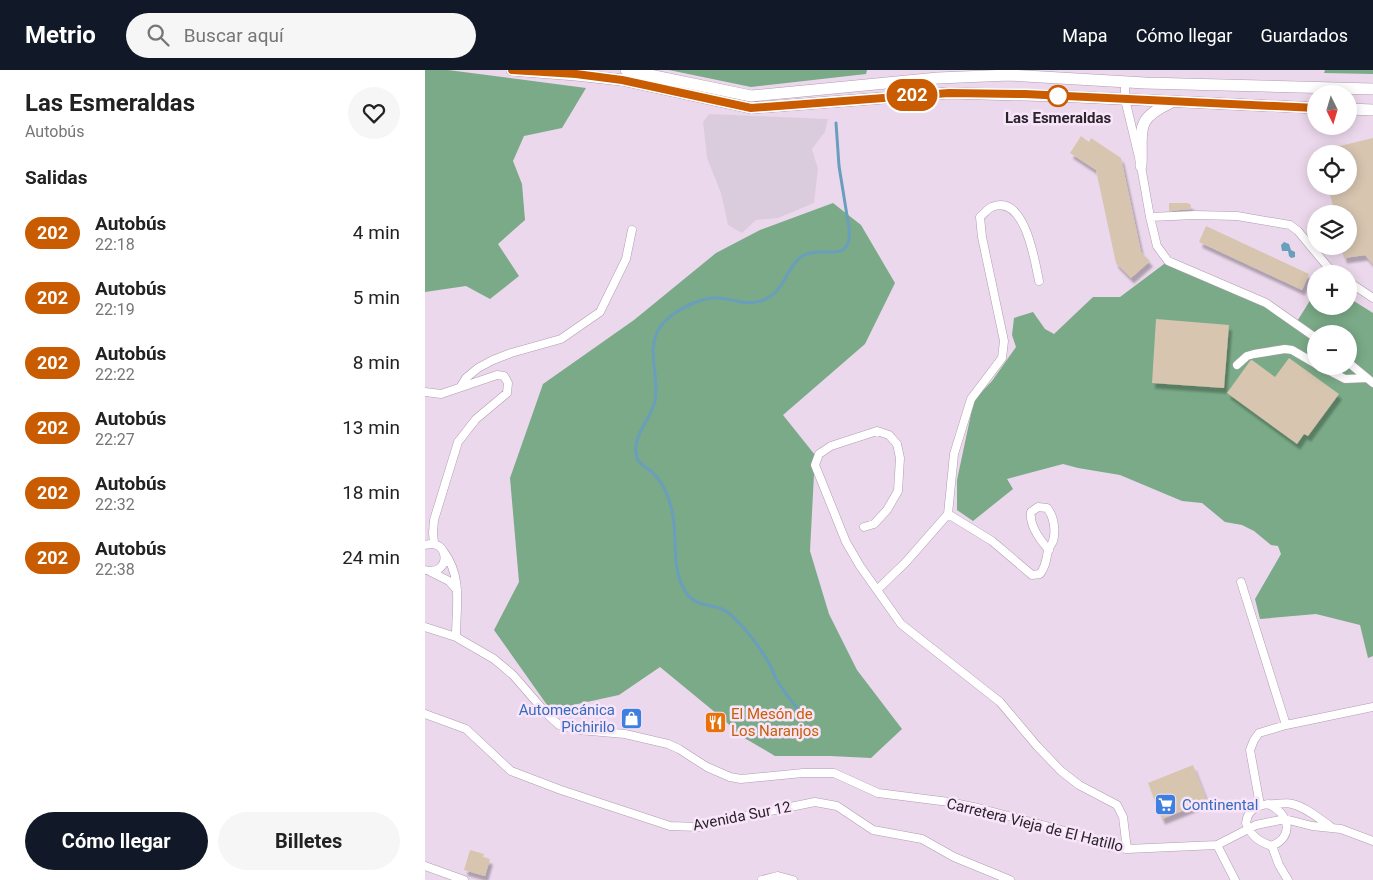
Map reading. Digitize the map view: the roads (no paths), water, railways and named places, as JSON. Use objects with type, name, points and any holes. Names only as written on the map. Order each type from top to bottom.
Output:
[{"type":"main road","points":[[512,70],[576,74],[622,80],[751,108],[949,93],[1307,108]]},
{"type":"main road","points":[[626,70],[751,96],[939,78],[1054,74],[1125,82],[1373,89]]},
{"type":"main road","points":[[1141,166],[1144,121],[1156,109],[1171,102]]},
{"type":"main road","points":[[1357,109],[1373,110]]},
{"type":"street","points":[[1125,82],[1125,99],[1141,166],[1149,217],[1157,246],[1167,261],[1267,302],[1307,331]]},
{"type":"street","points":[[877,590],[906,562],[948,514],[954,454],[971,399],[1002,358],[1004,341],[982,237],[980,217],[992,207],[1003,205],[1013,210],[1022,221],[1030,241],[1039,281]]},
{"type":"street","points":[[1149,217],[1237,216],[1290,225],[1305,238],[1326,265]]},
{"type":"street","points":[[461,386],[466,378],[478,368],[493,360],[511,352],[561,339],[600,312],[625,259],[632,230]]},
{"type":"street","points":[[1357,287],[1373,298]]},
{"type":"street","points":[[1237,365],[1247,356],[1285,349],[1292,350],[1307,359]]},
{"type":"street","points":[[1357,369],[1370,380]]},
{"type":"street","points":[[425,392],[441,394],[497,375],[504,376],[508,383],[507,393],[476,419],[458,442],[434,520],[434,543]]},
{"type":"street","points":[[1337,375],[1345,379],[1370,380]]},
{"type":"street","points":[[864,527],[874,524],[881,517],[898,491],[900,458],[897,444],[889,435],[877,431],[831,446],[819,454],[815,465],[846,542],[901,624],[1000,702],[1043,753],[1061,771],[1079,785],[1117,805],[1123,817],[1127,849]]},
{"type":"street","points":[[948,514],[992,541],[1032,575],[1040,574],[1046,565],[1053,542],[1051,513],[1047,508],[1038,507],[1031,512],[1030,520],[1042,542],[1049,550]]},
{"type":"street","points":[[425,544],[434,543],[438,545],[453,567],[457,579],[456,637]]},
{"type":"street","points":[[427,571],[434,571],[442,566],[445,561],[444,552]]},
{"type":"street","points":[[427,571],[442,576],[457,590]]},
{"type":"street","points":[[1241,582],[1286,724]]},
{"type":"street","name":"Carretera Vieja de El Hatillo","points":[[425,627],[456,637],[494,659],[513,676],[553,720],[565,727],[625,734],[668,744],[707,767],[731,777],[741,779],[803,773],[834,773],[877,793],[949,802],[978,808],[1065,831],[1110,848],[1217,845]]},
{"type":"street","points":[[1264,805],[1250,750],[1259,733],[1286,724],[1373,707]]},
{"type":"street","name":"Avenida Sur 12","points":[[425,714],[466,729],[511,771],[561,790],[670,826],[698,827],[815,802],[837,806],[873,830],[922,839],[954,857],[1010,880]]},
{"type":"street","points":[[1288,880],[1279,865],[1272,846],[1253,837],[1249,830],[1246,823],[1247,818],[1255,807],[1291,803],[1331,827]]},
{"type":"street","points":[[1264,805],[1275,807],[1285,819],[1287,826],[1286,836],[1281,842],[1272,846]]},
{"type":"street","points":[[1235,880],[1217,845],[1256,825],[1285,819],[1313,826],[1341,829],[1373,841]]},
{"type":"street","points":[[425,866],[464,880]]},
{"type":"street","points":[[762,880],[778,876],[793,880]]},
{"type":"water","points":[[1284,242],[1289,244],[1291,250],[1295,252],[1295,257],[1291,258],[1288,251],[1282,251],[1281,245]]},
{"type":"waterway","points":[[803,716],[779,684],[762,652],[742,626],[725,611],[694,601],[684,589],[677,569],[673,517],[668,497],[658,479],[638,460],[636,443],[655,401],[654,344],[660,327],[665,321],[678,311],[701,300],[722,298],[749,303],[761,301],[776,292],[793,266],[804,255],[842,251],[846,247],[849,240],[849,228],[839,166],[836,123]]},
{"type":"place","name":"Las Esmeraldas","points":[[1058,96]]},
{"type":"place","name":"Automecánica Pichirilo","points":[[631,719]]},
{"type":"place","name":"El Mesón de Los Naranjos","points":[[715,723]]},
{"type":"place","name":"Continental","points":[[1166,805]]}]
